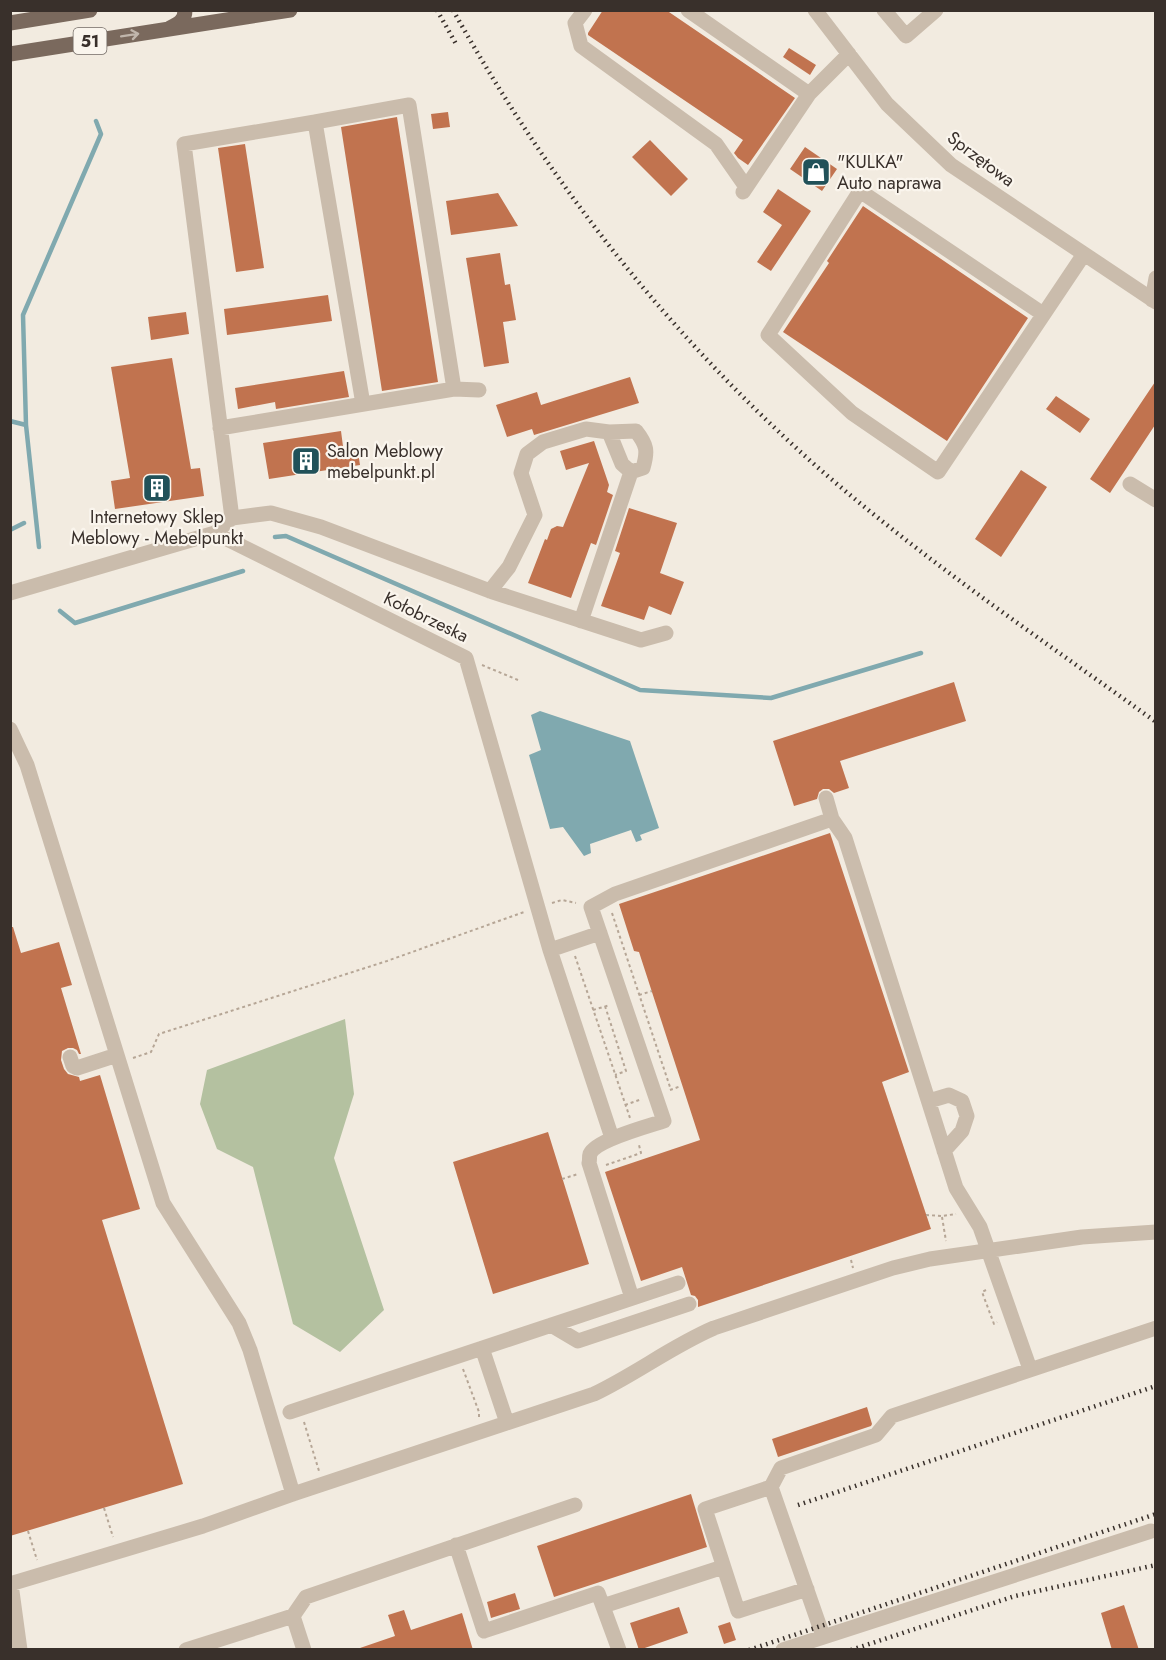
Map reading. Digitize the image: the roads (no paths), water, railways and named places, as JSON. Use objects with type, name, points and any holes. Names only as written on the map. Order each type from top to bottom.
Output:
[{"type":"main road","name":"51","points":[[10,23],[90,10]]},
{"type":"main road","points":[[170,28],[182,21],[185,10]]},
{"type":"main road","name":"51","points":[[10,54],[290,10]]},
{"type":"street","points":[[585,10],[575,23],[581,46],[716,144],[744,189],[809,94],[849,54]]},
{"type":"street","points":[[688,10],[809,94]]},
{"type":"street","name":"Sprzętowa","points":[[815,10],[887,104],[951,165],[1154,301]]},
{"type":"street","points":[[884,10],[906,36],[936,10]]},
{"type":"street","points":[[232,518],[184,144],[409,105],[454,389]]},
{"type":"street","points":[[315,122],[363,404]]},
{"type":"street","points":[[1044,314],[860,191],[768,335],[852,413],[938,472],[1044,314],[1084,254]]},
{"type":"street","points":[[1154,301],[1155,278]]},
{"type":"street","points":[[220,428],[454,389],[479,390]]},
{"type":"street","points":[[490,591],[509,567],[535,515],[521,472],[527,454],[543,442],[586,429],[609,432],[636,431],[645,442],[646,456],[643,468],[631,472]]},
{"type":"street","points":[[609,432],[622,464],[631,472]]},
{"type":"street","points":[[581,621],[631,472]]},
{"type":"street","points":[[1130,484],[1155,500]]},
{"type":"street","points":[[10,593],[214,533],[232,518],[271,513],[321,527],[490,591],[641,640],[666,633]]},
{"type":"street","name":"Kołobrzeska","points":[[214,533],[466,658],[550,950],[612,1138]]},
{"type":"street","points":[[10,729],[27,765],[163,1203],[238,1323],[249,1350],[293,1494]]},
{"type":"street","points":[[826,798],[832,819],[845,838],[956,1188],[980,1227],[1030,1369]]},
{"type":"street","points":[[632,1298],[590,1163],[590,1153],[598,1145],[612,1138],[664,1121],[591,907],[615,894],[832,819]]},
{"type":"street","points":[[550,950],[600,933]]},
{"type":"street","points":[[70,1057],[73,1066],[77,1068],[118,1059]]},
{"type":"street","points":[[929,1101],[949,1095],[962,1101],[967,1116],[962,1131],[944,1151]]},
{"type":"street","points":[[20,1650],[11,1584],[203,1526],[594,1394],[691,1338],[714,1328],[892,1268],[930,1259],[1082,1237],[1155,1232]]},
{"type":"street","points":[[296,1414],[482,1348],[678,1283]]},
{"type":"street","points":[[551,1325],[578,1341],[689,1304]]},
{"type":"street","points":[[807,1589],[738,1611],[705,1509],[771,1487],[781,1468],[876,1435],[892,1416],[1155,1328]]},
{"type":"street","points":[[482,1348],[507,1423]]},
{"type":"street","points":[[771,1487],[823,1636]]},
{"type":"street","points":[[186,1650],[293,1616],[306,1597],[575,1505]]},
{"type":"street","points":[[783,1650],[1154,1534]]},
{"type":"street","points":[[456,1545],[484,1630],[598,1593],[619,1650]]},
{"type":"street","points":[[603,1606],[723,1567]]},
{"type":"street","points":[[293,1616],[304,1650]]},
{"type":"water","points":[[540,711],[630,741],[659,828],[640,835],[642,840],[636,842],[631,830],[590,844],[591,853],[584,856],[563,827],[550,829],[529,755],[541,750],[531,715]]},
{"type":"waterway","points":[[26,425],[23,315],[101,134],[96,121]]},
{"type":"waterway","points":[[10,421],[26,425],[39,547]]},
{"type":"waterway","points":[[10,530],[24,523]]},
{"type":"waterway","points":[[275,537],[286,536],[640,690],[771,698],[921,653]]},
{"type":"waterway","points":[[60,611],[75,623],[243,571]]},
{"type":"railway","points":[[437,10],[456,44]]},
{"type":"railway","points":[[453,10],[529,135],[615,253],[661,309],[761,415],[815,465],[897,533],[983,598],[1156,722]]},
{"type":"railway","points":[[798,1505],[1156,1386]]},
{"type":"railway","points":[[749,1650],[1156,1514]]},
{"type":"railway","points":[[851,1650],[1015,1596],[1156,1565]]},
{"type":"place","name":"\"KULKA\" Auto naprawa","points":[[816,172]]},
{"type":"place","name":"Salon Meblowy mebelpunkt.pl","points":[[306,461]]},
{"type":"place","name":"Internetowy Sklep Meblowy - Mebelpunkt","points":[[157,488]]}]
